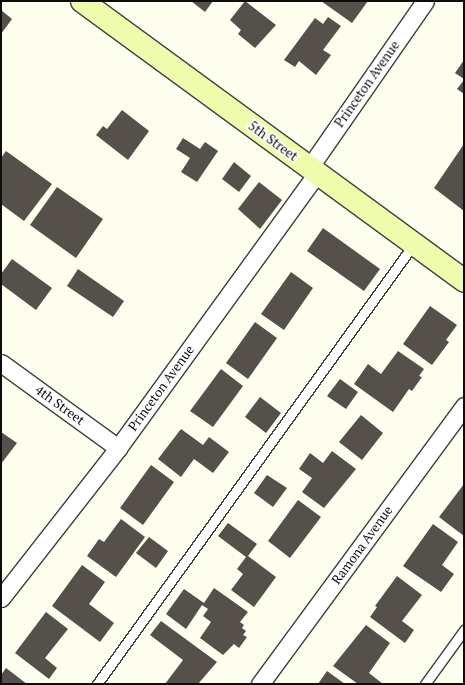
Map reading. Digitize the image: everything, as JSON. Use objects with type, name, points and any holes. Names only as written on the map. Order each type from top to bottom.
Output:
[{"type":"main road","name":"5th Street","points":[[82,1],[464,282]]},
{"type":"street","name":"Princeton Avenue","points":[[1,598],[118,448],[313,171],[425,1]]},
{"type":"street","name":"4th Street","points":[[1,363],[118,448]]},
{"type":"street","name":"Ramona Avenue","points":[[260,684],[464,406]]},
{"type":"lane","points":[[97,684],[413,245]]},
{"type":"lane","points":[[425,684],[464,630]]},
{"type":"building","points":[[191,1],[213,1],[205,12]]},
{"type":"building","points":[[245,1],[276,25],[255,48],[238,34],[241,30],[230,20]]},
{"type":"building","points":[[321,1],[368,1],[352,23]]},
{"type":"building","points":[[1,10],[12,19],[1,34]]},
{"type":"building","points":[[328,17],[341,26],[323,50],[331,55],[316,75],[299,61],[295,67],[284,60],[315,18],[323,24]]},
{"type":"building","points":[[464,60],[464,79],[455,73]]},
{"type":"building","points":[[464,80],[464,94],[457,89]]},
{"type":"building","points":[[122,110],[149,131],[128,160],[96,135],[103,126],[107,129]]},
{"type":"building","points":[[183,138],[200,149],[205,142],[218,151],[197,182],[181,172],[190,158],[176,149]]},
{"type":"building","points":[[464,144],[464,211],[434,188]]},
{"type":"building","points":[[6,151],[52,184],[24,221],[1,204],[1,158]]},
{"type":"building","points":[[234,162],[251,176],[239,192],[222,179]]},
{"type":"building","points":[[259,182],[282,200],[260,229],[238,209]]},
{"type":"building","points":[[57,187],[103,219],[76,258],[30,225]]},
{"type":"building","points":[[323,228],[380,269],[364,291],[307,251]]},
{"type":"building","points":[[12,259],[52,288],[36,310],[1,284],[1,274]]},
{"type":"building","points":[[78,269],[124,301],[113,317],[67,286]]},
{"type":"building","points":[[291,272],[313,288],[284,330],[261,314]]},
{"type":"building","points":[[430,306],[457,325],[446,340],[449,342],[432,365],[403,344]]},
{"type":"building","points":[[255,322],[277,338],[248,379],[226,363]]},
{"type":"building","points":[[398,351],[424,369],[419,376],[422,377],[412,391],[409,389],[393,412],[354,384],[368,364],[381,374]]},
{"type":"building","points":[[221,369],[243,386],[213,427],[190,411]]},
{"type":"building","points":[[340,379],[358,392],[346,409],[327,396]]},
{"type":"building","points":[[260,397],[281,413],[266,433],[245,417]]},
{"type":"building","points":[[361,415],[383,433],[362,460],[339,442]]},
{"type":"building","points":[[181,429],[203,445],[209,437],[229,452],[213,473],[194,459],[181,477],[158,459]]},
{"type":"building","points":[[1,432],[17,443],[1,464]]},
{"type":"building","points":[[332,451],[356,469],[324,508],[302,492],[312,478],[299,469],[310,453],[323,463]]},
{"type":"building","points":[[151,465],[174,482],[143,525],[120,508]]},
{"type":"building","points":[[267,475],[287,488],[273,507],[254,493]]},
{"type":"building","points":[[464,484],[464,536],[439,517]]},
{"type":"building","points":[[298,500],[321,517],[290,558],[268,541]]},
{"type":"building","points":[[121,519],[145,537],[116,577],[87,556],[99,539],[104,542]]},
{"type":"building","points":[[228,523],[257,544],[248,556],[276,577],[254,607],[231,590],[243,574],[237,569],[246,557],[218,536]]},
{"type":"building","points":[[433,524],[458,542],[442,565],[454,574],[441,592],[403,566]]},
{"type":"building","points":[[149,537],[168,551],[156,568],[136,553]]},
{"type":"building","points":[[82,565],[105,582],[89,604],[114,623],[100,642],[52,606]]},
{"type":"building","points":[[397,576],[422,595],[402,621],[414,630],[405,643],[370,617],[377,607],[375,606]]},
{"type":"building","points":[[214,588],[248,612],[240,622],[244,625],[242,628],[246,631],[243,635],[247,637],[239,648],[234,644],[223,655],[200,638],[211,622],[203,616],[208,609],[202,605],[186,629],[166,614],[184,589],[204,603]]},
{"type":"building","points":[[46,612],[68,629],[45,658],[57,668],[49,679],[15,653]]},
{"type":"building","points":[[161,621],[217,662],[198,684],[165,684],[183,660],[150,635]]},
{"type":"building","points":[[366,625],[390,643],[369,673],[383,684],[358,684],[333,666]]},
{"type":"building","points":[[6,668],[27,684],[1,684],[1,675]]},
{"type":"building","points":[[327,671],[345,684],[318,684]]}]
